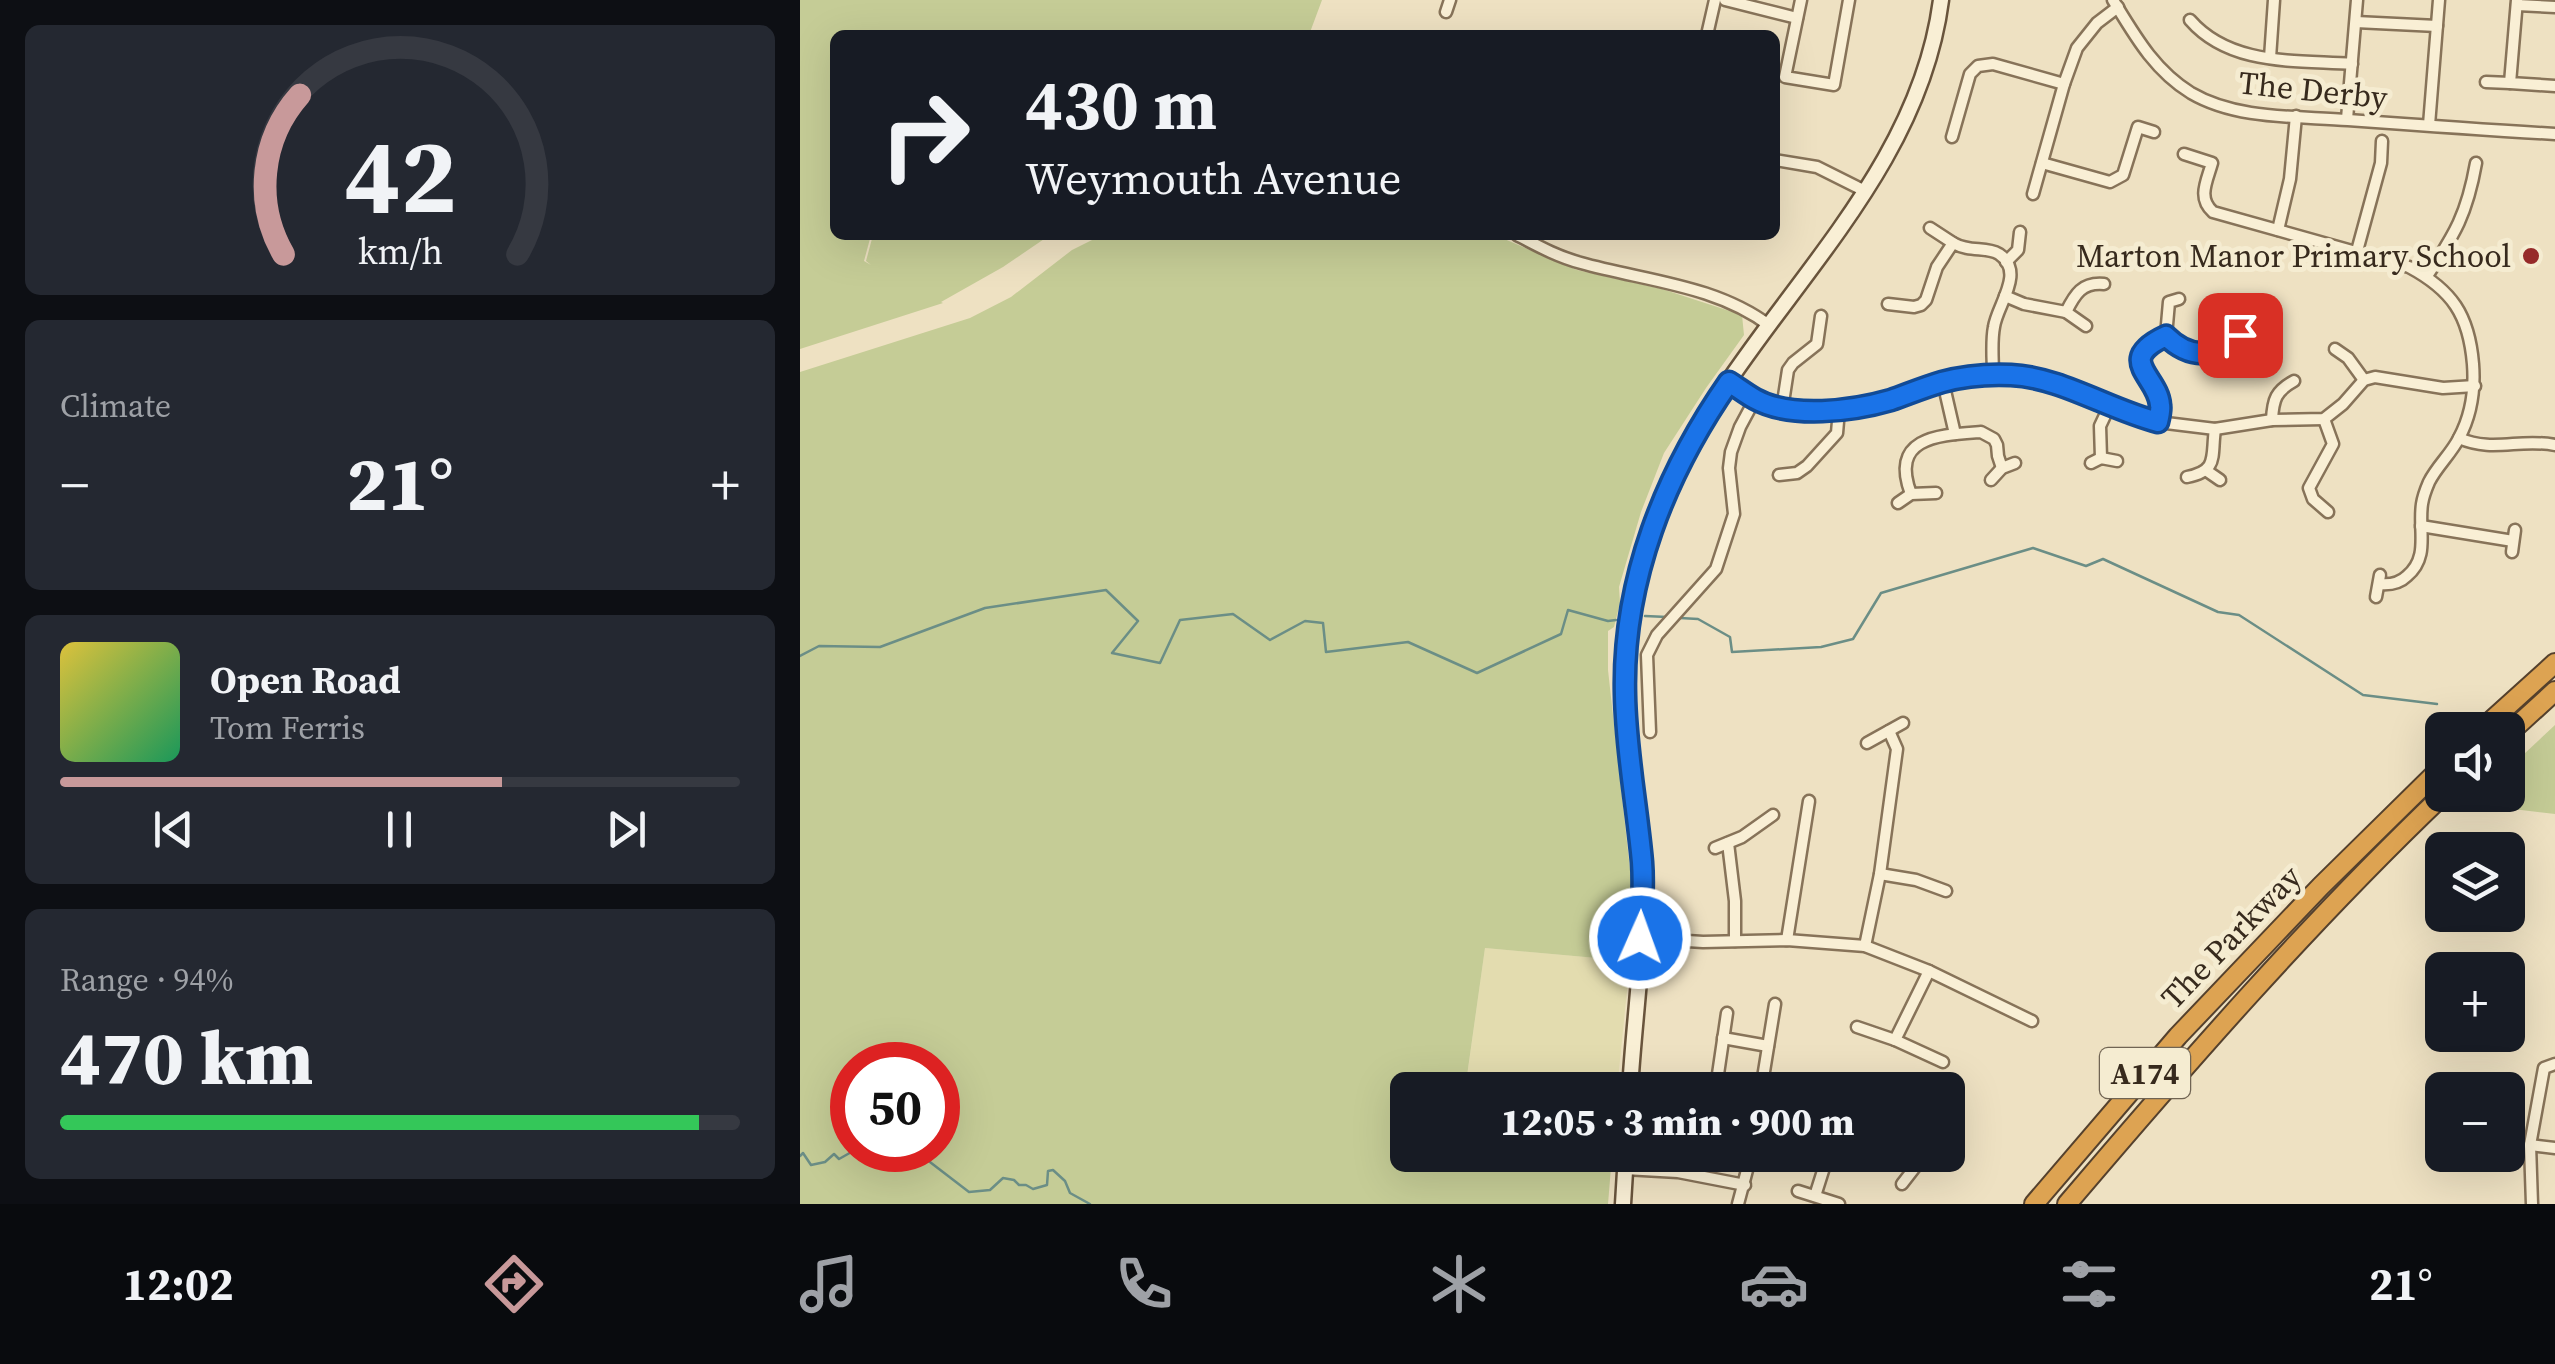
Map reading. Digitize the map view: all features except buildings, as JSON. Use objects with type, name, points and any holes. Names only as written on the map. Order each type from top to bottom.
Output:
[{"type":"highway","points":[[2501,712],[2555,662]]},
{"type":"highway","points":[[2525,718],[2555,691]]},
{"type":"highway","name":"The Parkway","points":[[2034,1204],[2178,1036],[2425,784]]},
{"type":"highway","name":"The Parkway","points":[[2067,1204],[2189,1062],[2426,812]]},
{"type":"main road","points":[[1631,1072],[1642,864],[1624,693],[1634,595],[1644,552],[1665,495],[1694,435],[1865,191],[1902,126],[1934,37],[1942,0]]},
{"type":"main road","points":[[1623,1204],[1625,1172]]},
{"type":"street","points":[[1446,12],[1450,0]]},
{"type":"street","points":[[1709,30],[1715,0]]},
{"type":"street","points":[[1725,0],[1797,18]]},
{"type":"street","points":[[1801,0],[1785,76],[1834,85],[1849,0]]},
{"type":"street","points":[[2270,58],[2274,0]]},
{"type":"street","points":[[2347,120],[2357,0]]},
{"type":"street","points":[[2430,126],[2438,0]]},
{"type":"street","points":[[2510,83],[2517,2],[2555,7]]},
{"type":"street","points":[[2033,194],[2077,48],[2115,4]]},
{"type":"street","name":"The Derby","points":[[2115,4],[2145,52],[2168,75],[2192,93],[2228,108],[2555,134]]},
{"type":"street","points":[[2190,20],[2197,37],[2232,51],[2352,64]]},
{"type":"street","points":[[2356,22],[2437,26]]},
{"type":"street","points":[[1952,137],[1970,74],[1978,66],[1993,64],[2064,84]]},
{"type":"street","points":[[2486,82],[2555,86]]},
{"type":"street","points":[[2433,90],[2446,92]]},
{"type":"street","points":[[2278,230],[2290,179],[2296,116]]},
{"type":"street","points":[[2042,163],[2104,182],[2116,180],[2125,169],[2140,121],[2154,132]]},
{"type":"street","points":[[2357,252],[2381,163],[2382,141]]},
{"type":"street","points":[[2216,149],[2203,198],[2208,209],[2409,267],[2426,276],[2452,300],[2466,322],[2475,386],[2468,419],[2427,486],[2422,505],[2422,554],[2401,581],[2378,585]]},
{"type":"street","points":[[2184,154],[2212,163]]},
{"type":"street","points":[[2382,154],[2396,156]]},
{"type":"street","points":[[1780,161],[1817,167],[1865,191]]},
{"type":"street","points":[[2426,276],[2462,218],[2476,163]]},
{"type":"street","points":[[2460,179],[2473,180]]},
{"type":"street","points":[[1930,228],[1972,251],[1999,254],[2006,262],[2010,274],[1994,329],[1993,375]]},
{"type":"street","points":[[2006,262],[2018,250],[2020,232]]},
{"type":"street","points":[[1526,240],[1579,263],[1700,291],[1739,305],[1770,326]]},
{"type":"street","points":[[1888,304],[1921,305],[1953,242]]},
{"type":"street","points":[[2066,312],[2078,290],[2090,284],[2104,284]]},
{"type":"street","points":[[2005,296],[2066,312],[2086,326]]},
{"type":"street","points":[[2166,336],[2169,298]]},
{"type":"street","points":[[2166,336],[2180,348],[2204,354],[2228,346],[2240,335],[2247,305]]},
{"type":"street","points":[[1782,409],[1788,370],[1817,344],[1821,316]]},
{"type":"street","points":[[2246,322],[2258,325]]},
{"type":"street","points":[[2158,422],[2161,406],[2146,378],[2142,360],[2147,348],[2166,336]]},
{"type":"street","points":[[2335,349],[2348,358],[2364,380]]},
{"type":"street","points":[[1729,382],[1755,400],[1782,409],[1840,410],[1873,405],[1943,382],[1993,375],[2033,378],[2158,422],[2214,428],[2272,420],[2324,419],[2364,380],[2376,377],[2443,388],[2475,386]]},
{"type":"street","points":[[2272,420],[2279,383],[2294,381]]},
{"type":"street","points":[[1943,382],[1955,434]]},
{"type":"street","points":[[2415,397],[2418,384]]},
{"type":"street","points":[[1650,732],[1647,655],[1656,634],[1716,570],[1734,514],[1731,452],[1755,400]]},
{"type":"street","points":[[2109,406],[2100,426],[2096,461],[2117,461]]},
{"type":"street","points":[[1779,476],[1799,479],[1837,433],[1840,410]]},
{"type":"street","points":[[2324,419],[2332,444],[2330,452],[2304,496],[2328,512]]},
{"type":"street","points":[[2187,477],[2207,471],[2210,466],[2214,428]]},
{"type":"street","points":[[1911,494],[1906,472],[1912,452],[1931,437],[1981,432],[1988,435],[1998,445],[2002,468]]},
{"type":"street","points":[[2459,438],[2486,447],[2520,442],[2555,444]]},
{"type":"street","points":[[1991,480],[2002,468],[2015,463]]},
{"type":"street","points":[[2207,471],[2220,480]]},
{"type":"street","points":[[1898,503],[1911,494],[1936,494]]},
{"type":"street","points":[[2421,526],[2513,541]]},
{"type":"street","points":[[1867,743],[1904,723]]},
{"type":"street","points":[[1865,946],[1880,874],[1897,748],[1889,731]]},
{"type":"street","points":[[1787,940],[1809,801]]},
{"type":"street","points":[[1715,848],[1742,837],[1774,815]]},
{"type":"street","points":[[1728,844],[1735,901],[1734,941]]},
{"type":"street","points":[[1880,874],[1946,890]]},
{"type":"street","points":[[1640,938],[1787,940],[1865,946],[1929,970],[2032,1021]]},
{"type":"street","points":[[1895,1040],[1929,970]]},
{"type":"street","points":[[1763,1072],[1775,1004]]},
{"type":"street","points":[[1718,1072],[1727,1013]]},
{"type":"street","points":[[1856,1026],[1943,1062]]},
{"type":"street","points":[[1723,1038],[1768,1046]]},
{"type":"street","points":[[2532,1204],[2530,1145],[2544,1068],[2555,1064]]},
{"type":"street","points":[[2530,1145],[2555,1148]]},
{"type":"street","points":[[1678,1172],[1744,1185]]},
{"type":"street","points":[[1738,1204],[1747,1172]]},
{"type":"street","points":[[1815,1196],[1823,1172]]},
{"type":"street","points":[[1902,1184],[1909,1172]]},
{"type":"street","points":[[1798,1191],[1839,1204]]},
{"type":"shaded area","points":[[1485,948],[1630,961],[1619,1072],[1468,1072]]},
{"type":"green space","points":[[800,0],[1322,0],[1311,30],[830,30],[830,240],[870,240],[864,261],[871,265],[866,261],[872,240],[1043,240],[943,303],[800,349]]},
{"type":"green space","points":[[1092,240],[1507,240],[1577,270],[1662,289],[1742,315],[1744,335],[1664,453],[1641,512],[1619,587],[1614,627],[1608,631],[1608,670],[1635,914],[1630,961],[1485,948],[1468,1072],[1390,1072],[1390,1172],[1611,1172],[1608,1204],[800,1204],[800,372],[970,318],[1011,297],[1072,250]]},
{"type":"green space","points":[[2555,725],[2555,814],[2525,810],[2525,753]]},
{"type":"waterway","points":[[1680,618],[1698,619],[1730,637],[1732,652],[1821,647],[1853,639],[1881,593],[2033,548],[2086,566],[2103,559],[2218,612],[2239,615],[2363,695],[2437,704]]},
{"type":"waterway","points":[[800,656],[819,646],[880,647],[985,608],[1106,590],[1138,621],[1112,653],[1160,663],[1180,620],[1233,614],[1270,640],[1305,621],[1323,623],[1326,652],[1408,642],[1477,673],[1561,634],[1568,610],[1616,620]]},
{"type":"waterway","points":[[1645,616],[1667,617]]},
{"type":"waterway","points":[[800,1156],[803,1153],[811,1165],[830,1158]]},
{"type":"waterway","points":[[943,1172],[969,1192],[990,1190],[1003,1178],[1033,1189],[1047,1185],[1048,1171],[1053,1170],[1065,1181],[1070,1193],[1090,1204]]},
{"type":"place","name":"Marton Manor Primary School","points":[[2531,256]]},
{"type":"route","points":[[1640,938],[1642,864],[1624,693],[1634,595],[1659,509],[1694,435],[1729,382],[1755,400],[1782,409],[1840,410],[1873,405],[1943,382],[2016,375],[2063,386],[2158,422],[2161,406],[2142,367],[2147,348],[2166,336],[2180,348],[2204,354],[2228,346],[2240,335]]}]
